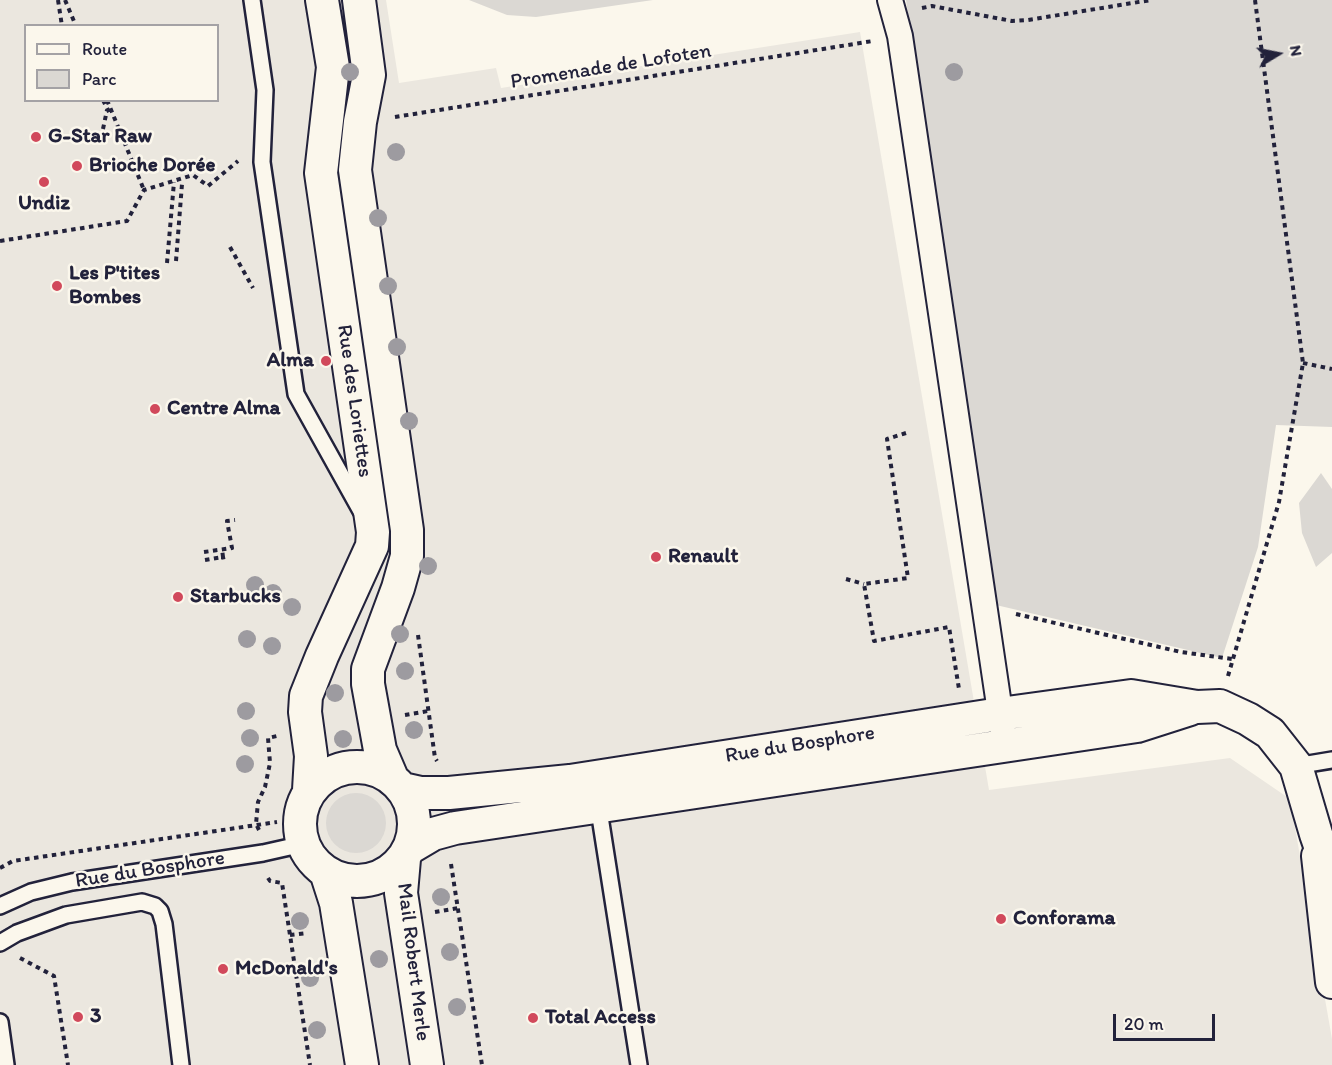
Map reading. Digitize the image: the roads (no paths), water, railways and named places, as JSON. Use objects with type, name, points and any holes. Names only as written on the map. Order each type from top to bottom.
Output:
[{"type":"street","name":"Rue des Loriettes","points":[[304,818],[311,756],[305,712],[306,696],[372,546],[373,532],[321,173],[333,67],[322,0]]},
{"type":"street","name":"Rue des Loriettes","points":[[359,0],[369,75],[360,122],[355,171],[407,530],[403,570],[368,669],[368,684],[380,750],[398,784]]},
{"type":"street","points":[[895,17],[1005,746]]},
{"type":"street","name":"Rue du Bosphore","points":[[398,784],[421,793],[450,793],[593,777],[1131,696],[1208,707],[1248,719],[1270,733],[1296,766],[1332,880]]},
{"type":"street","name":"Rue du Bosphore","points":[[407,853],[433,834],[454,828],[1137,726],[1208,707]]},
{"type":"street","points":[[346,768],[371,769],[398,784],[411,803],[415,816],[415,828],[407,853],[384,874],[366,879],[347,879],[327,874],[312,863],[304,818],[321,777],[334,770],[346,768]]},
{"type":"street","name":"Rue du Bosphore","points":[[1316,834],[1332,982]]},
{"type":"street","name":"Mail Robert Merle","points":[[407,853],[401,893],[427,1065]]},
{"type":"street","points":[[327,874],[336,903],[362,1065]]},
{"type":"lane","points":[[252,0],[265,90],[262,162],[296,394],[373,532]]},
{"type":"lane","points":[[1296,766],[1332,760]]},
{"type":"lane","points":[[593,777],[639,1065]]},
{"type":"lane","name":"Rue du Bosphore","points":[[0,906],[31,892],[72,882],[262,853],[304,818]]},
{"type":"lane","points":[[1316,834],[1332,914]]},
{"type":"lane","points":[[0,943],[17,933],[66,915],[142,902],[155,906],[160,911],[164,924],[181,1065]]},
{"type":"lane","points":[[0,1022],[6,1065]]},
{"type":"place","name":"G-Star Raw","points":[[36,137]]},
{"type":"place","name":"Brioche Dorée","points":[[77,166]]},
{"type":"place","name":"Undiz","points":[[44,182]]},
{"type":"place","name":"Les P'tites Bombes","points":[[57,286]]},
{"type":"place","name":"Alma","points":[[326,361]]},
{"type":"place","name":"Centre Alma","points":[[155,409]]},
{"type":"place","name":"Renault","points":[[656,557]]},
{"type":"place","name":"Starbucks","points":[[178,597]]},
{"type":"place","name":"Conforama","points":[[1001,919]]},
{"type":"place","name":"McDonald's","points":[[223,969]]},
{"type":"place","name":"3","points":[[78,1017]]},
{"type":"place","name":"Total Access","points":[[533,1018]]}]
